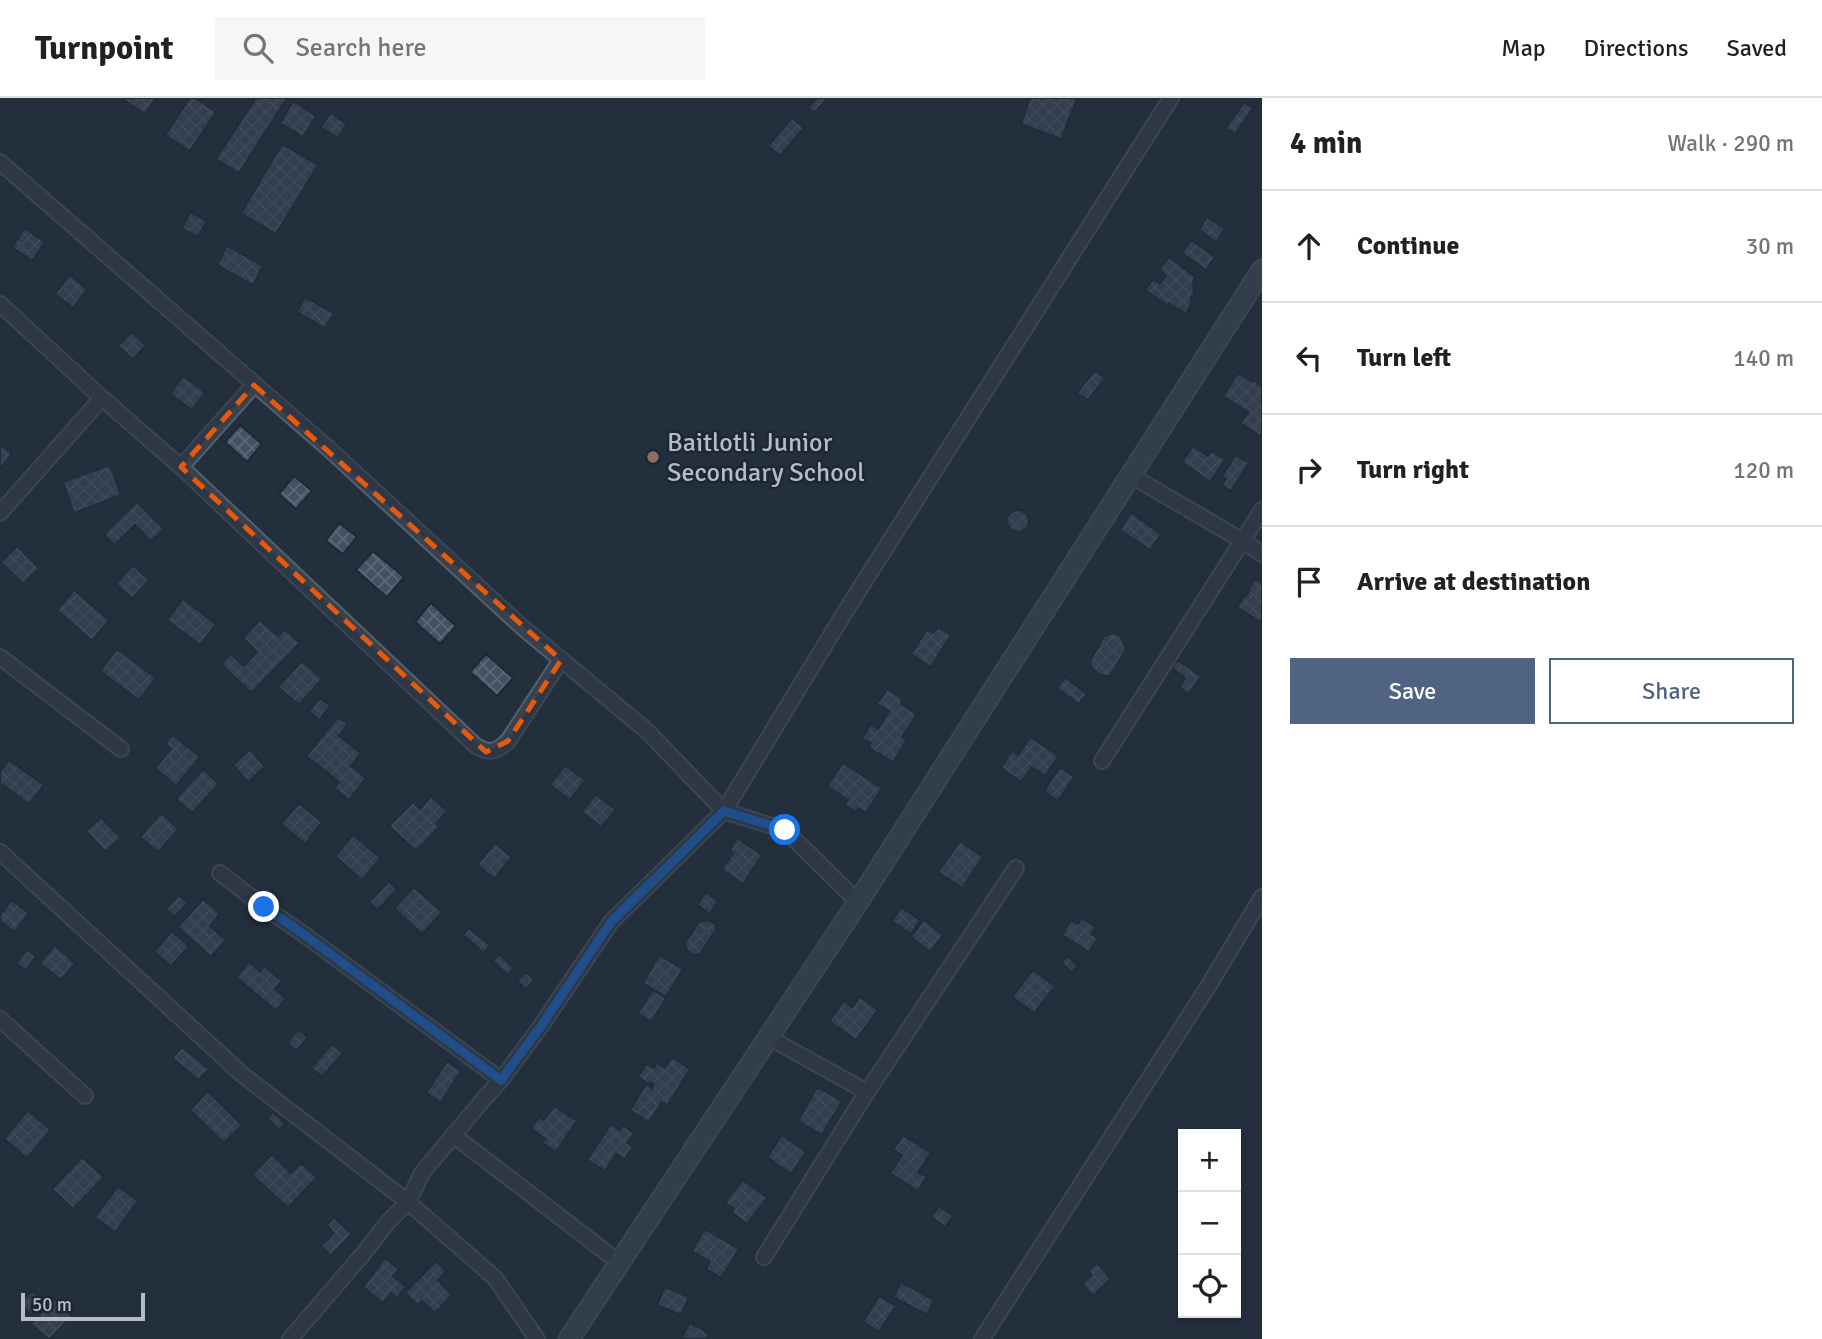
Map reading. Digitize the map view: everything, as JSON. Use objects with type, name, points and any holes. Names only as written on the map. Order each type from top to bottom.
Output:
[{"type":"street","points":[[290,1339],[388,1222],[408,1202],[422,1173],[501,1080],[611,922],[724,811],[845,612],[1171,98]]},
{"type":"street","points":[[0,162],[329,449],[522,627],[647,731],[724,811],[785,830],[858,902]]},
{"type":"street","points":[[569,1339],[858,902],[1262,270]]},
{"type":"street","points":[[0,304],[181,467],[476,746],[486,752],[499,750],[508,741],[561,660]]},
{"type":"street","points":[[181,467],[254,385]]},
{"type":"street","points":[[0,513],[102,398]]},
{"type":"street","points":[[1130,475],[1262,554]]},
{"type":"street","points":[[1102,761],[1262,510]]},
{"type":"street","points":[[0,657],[121,748]]},
{"type":"street","points":[[0,852],[244,1076],[408,1202],[495,1278],[537,1339]]},
{"type":"street","points":[[764,1257],[867,1092],[1016,868]]},
{"type":"street","points":[[220,873],[501,1080]]},
{"type":"street","points":[[982,1339],[1202,997],[1262,897]]},
{"type":"street","points":[[0,1019],[85,1096]]},
{"type":"street","points":[[768,1037],[867,1092]]},
{"type":"street","points":[[453,1135],[620,1263]]},
{"type":"highlighted area","points":[[254,385],[561,660],[508,741],[486,752],[181,467]]},
{"type":"building","points":[[121,98],[156,98],[145,114]]},
{"type":"building","points":[[190,98],[195,98],[216,112],[190,151],[165,135]]},
{"type":"building","points":[[256,98],[287,98],[239,173],[216,159]]},
{"type":"building","points":[[817,98],[828,98],[814,113],[808,107]]},
{"type":"building","points":[[1030,98],[1077,98],[1061,139],[1021,124]]},
{"type":"building","points":[[293,101],[316,116],[303,137],[280,123]]},
{"type":"building","points":[[1244,102],[1253,108],[1235,134],[1226,128]]},
{"type":"building","points":[[331,113],[347,124],[338,138],[321,127]]},
{"type":"building","points":[[792,118],[804,128],[780,156],[768,146]]},
{"type":"building","points":[[282,144],[318,165],[276,234],[241,213]]},
{"type":"building","points":[[190,212],[207,221],[198,237],[182,229]]},
{"type":"building","points":[[1207,217],[1225,229],[1216,242],[1199,230]]},
{"type":"building","points":[[25,228],[45,242],[32,261],[12,247]]},
{"type":"building","points":[[1191,240],[1215,257],[1206,270],[1182,253]]},
{"type":"building","points":[[227,246],[263,266],[253,285],[217,265]]},
{"type":"building","points":[[1169,257],[1195,277],[1194,292],[1186,314],[1145,290],[1153,279],[1160,284],[1166,275],[1159,270]]},
{"type":"building","points":[[70,275],[87,289],[73,308],[55,294]]},
{"type":"building","points":[[305,297],[334,313],[325,328],[297,312]]},
{"type":"building","points":[[131,332],[146,345],[133,359],[118,346]]},
{"type":"building","points":[[1095,370],[1105,378],[1088,400],[1077,393]]},
{"type":"building","points":[[1238,373],[1262,386],[1260,436],[1241,423],[1248,412],[1223,396]]},
{"type":"building","points":[[183,376],[205,392],[192,410],[170,394]]},
{"type":"building","points":[[240,425],[262,444],[247,462],[225,442]]},
{"type":"building","points":[[0,444],[12,454],[0,469]]},
{"type":"building","points":[[1193,446],[1208,456],[1212,451],[1225,460],[1210,482],[1182,462]]},
{"type":"building","points":[[1236,455],[1249,463],[1231,491],[1222,485],[1226,479],[1222,476]]},
{"type":"building","points":[[110,465],[121,495],[74,513],[63,482]]},
{"type":"building","points":[[294,476],[312,491],[296,509],[279,494]]},
{"type":"building","points":[[137,502],[164,529],[151,541],[135,525],[114,545],[104,534]]},
{"type":"building","points":[[1014,510],[1022,510],[1029,517],[1029,525],[1022,532],[1014,532],[1007,525],[1007,517]]},
{"type":"building","points":[[1131,513],[1161,534],[1150,550],[1120,530]]},
{"type":"building","points":[[339,523],[357,537],[343,554],[326,541]]},
{"type":"building","points":[[17,546],[39,568],[23,584],[1,562]]},
{"type":"building","points":[[373,551],[404,577],[387,597],[356,570]]},
{"type":"building","points":[[133,565],[149,580],[132,599],[116,584]]},
{"type":"building","points":[[1255,579],[1262,583],[1260,622],[1237,607]]},
{"type":"building","points":[[74,590],[109,620],[92,641],[57,610]]},
{"type":"building","points":[[183,599],[216,624],[200,645],[167,620]]},
{"type":"building","points":[[431,603],[456,626],[440,644],[415,622]]},
{"type":"building","points":[[260,620],[278,636],[285,629],[300,643],[251,693],[221,664],[231,654],[244,666],[257,652],[243,638]]},
{"type":"building","points":[[938,627],[951,635],[931,667],[911,654],[927,629],[934,633]]},
{"type":"building","points":[[1113,633],[1121,636],[1126,650],[1110,676],[1104,676],[1091,667],[1090,661],[1104,636]]},
{"type":"building","points":[[117,649],[156,678],[139,700],[100,671]]},
{"type":"building","points":[[486,654],[513,678],[497,696],[470,672]]},
{"type":"building","points":[[1177,660],[1201,676],[1189,694],[1179,687],[1185,678],[1172,668]]},
{"type":"building","points":[[302,661],[322,679],[299,705],[278,687]]},
{"type":"building","points":[[1065,677],[1087,694],[1079,704],[1057,688]]},
{"type":"building","points":[[887,689],[903,699],[901,704],[917,714],[902,737],[907,740],[893,762],[869,748],[871,743],[862,738],[871,724],[878,729],[889,711],[877,704]]},
{"type":"building","points":[[320,698],[330,706],[319,720],[309,712]]},
{"type":"building","points":[[338,717],[348,724],[339,736],[361,753],[351,766],[366,778],[349,800],[334,788],[339,782],[306,756]]},
{"type":"building","points":[[173,735],[200,757],[176,786],[155,768],[171,749],[165,744]]},
{"type":"building","points":[[1030,737],[1059,756],[1045,776],[1032,767],[1021,782],[1001,768],[1012,751],[1018,755]]},
{"type":"building","points":[[250,749],[265,767],[248,782],[233,765]]},
{"type":"building","points":[[9,760],[44,785],[29,804],[0,783],[0,772]]},
{"type":"building","points":[[843,763],[882,788],[866,813],[858,808],[856,812],[845,805],[848,800],[827,786]]},
{"type":"building","points":[[565,765],[585,780],[570,800],[550,785]]},
{"type":"building","points":[[1060,767],[1074,777],[1058,801],[1044,791]]},
{"type":"building","points":[[203,769],[219,784],[192,813],[176,799]]},
{"type":"building","points":[[596,794],[616,810],[601,827],[582,812]]},
{"type":"building","points":[[431,796],[447,811],[436,824],[439,827],[416,851],[389,826],[413,802],[420,809]]},
{"type":"building","points":[[299,803],[322,822],[305,844],[281,824]]},
{"type":"building","points":[[161,813],[179,829],[158,852],[140,837]]},
{"type":"building","points":[[101,817],[121,838],[105,852],[86,831]]},
{"type":"building","points":[[353,835],[381,858],[362,880],[335,856]]},
{"type":"building","points":[[737,838],[762,855],[743,884],[722,869],[733,853],[730,850]]},
{"type":"building","points":[[960,841],[983,857],[962,888],[938,872]]},
{"type":"building","points":[[495,843],[512,857],[494,879],[477,864]]},
{"type":"building","points":[[389,881],[397,889],[378,910],[369,902]]},
{"type":"building","points":[[414,887],[442,912],[422,934],[394,908]]},
{"type":"building","points":[[706,892],[718,901],[710,914],[697,905]]},
{"type":"building","points":[[179,895],[188,903],[174,917],[166,909]]},
{"type":"building","points":[[203,899],[220,914],[210,926],[226,940],[211,957],[178,927]]},
{"type":"building","points":[[12,900],[29,913],[14,932],[0,921],[0,915]]},
{"type":"building","points":[[901,907],[920,920],[911,934],[892,921]]},
{"type":"building","points":[[1082,918],[1096,927],[1091,934],[1098,938],[1089,952],[1062,935],[1071,920],[1078,924]]},
{"type":"building","points":[[707,920],[717,928],[701,953],[693,956],[685,943],[699,922]]},
{"type":"building","points":[[924,920],[943,935],[930,952],[911,937]]},
{"type":"building","points":[[469,928],[490,945],[484,953],[463,935]]},
{"type":"building","points":[[172,931],[189,946],[171,966],[154,952]]},
{"type":"building","points":[[55,945],[75,963],[61,980],[40,963]]},
{"type":"building","points":[[27,950],[36,956],[26,970],[16,964]]},
{"type":"building","points":[[499,954],[514,968],[507,975],[493,961]]},
{"type":"building","points":[[659,955],[683,969],[666,997],[643,983]]},
{"type":"building","points":[[1068,956],[1078,966],[1071,973],[1061,962]]},
{"type":"building","points":[[249,962],[260,972],[264,966],[282,981],[275,989],[286,999],[276,1011],[236,977]]},
{"type":"building","points":[[1033,970],[1055,986],[1034,1013],[1012,997]]},
{"type":"building","points":[[526,972],[534,979],[526,989],[517,981]]},
{"type":"building","points":[[653,990],[666,998],[651,1022],[638,1013]]},
{"type":"building","points":[[860,997],[878,1010],[856,1040],[829,1021],[844,1001],[852,1007]]},
{"type":"building","points":[[299,1029],[308,1037],[296,1051],[287,1043]]},
{"type":"building","points":[[332,1044],[343,1053],[322,1077],[311,1068]]},
{"type":"building","points":[[182,1047],[209,1069],[199,1080],[172,1058]]},
{"type":"building","points":[[672,1057],[690,1069],[667,1106],[662,1102],[649,1122],[630,1110],[646,1084],[652,1088],[654,1084],[638,1077],[646,1064],[654,1068],[657,1063],[665,1068]]},
{"type":"building","points":[[447,1061],[461,1071],[441,1102],[426,1093]]},
{"type":"building","points":[[817,1087],[842,1101],[822,1135],[798,1121]]},
{"type":"building","points":[[208,1091],[242,1125],[224,1143],[190,1110]]},
{"type":"building","points":[[554,1106],[577,1121],[556,1152],[542,1143],[545,1139],[531,1128],[539,1117],[544,1120]]},
{"type":"building","points":[[28,1110],[51,1130],[27,1158],[4,1139]]},
{"type":"building","points":[[273,1112],[285,1124],[279,1130],[267,1118]]},
{"type":"building","points":[[611,1124],[620,1130],[623,1125],[634,1133],[627,1143],[633,1147],[625,1159],[616,1154],[605,1171],[587,1160]]},
{"type":"building","points":[[782,1135],[806,1152],[791,1174],[767,1157]]},
{"type":"building","points":[[903,1135],[931,1153],[918,1172],[927,1177],[918,1191],[890,1173],[902,1155],[893,1150]]},
{"type":"building","points":[[272,1154],[291,1173],[301,1163],[317,1177],[288,1208],[252,1175]]},
{"type":"building","points":[[82,1157],[104,1177],[73,1209],[52,1189]]},
{"type":"building","points":[[743,1180],[767,1198],[747,1224],[731,1212],[734,1209],[725,1202]]},
{"type":"building","points":[[118,1186],[138,1201],[115,1232],[95,1217]]},
{"type":"building","points":[[939,1206],[953,1216],[945,1227],[931,1217]]},
{"type":"building","points":[[334,1217],[352,1234],[331,1256],[321,1246],[334,1233],[327,1225]]},
{"type":"building","points":[[705,1229],[739,1249],[721,1278],[706,1269],[710,1262],[692,1251]]},
{"type":"building","points":[[385,1258],[399,1269],[393,1276],[406,1287],[397,1298],[391,1293],[383,1303],[363,1287]]},
{"type":"building","points":[[436,1261],[446,1272],[438,1280],[452,1295],[435,1313],[422,1301],[417,1305],[405,1293]]},
{"type":"building","points":[[1097,1263],[1111,1279],[1093,1296],[1082,1284],[1092,1275],[1088,1271]]},
{"type":"building","points":[[901,1282],[934,1300],[927,1315],[893,1297]]},
{"type":"building","points":[[665,1287],[689,1297],[681,1315],[657,1305]]},
{"type":"building","points":[[32,1291],[45,1302],[32,1315],[19,1304]]},
{"type":"building","points":[[879,1296],[896,1306],[879,1332],[863,1322]]},
{"type":"building","points":[[54,1299],[72,1316],[48,1339],[31,1324]]},
{"type":"building","points":[[690,1323],[709,1333],[706,1339],[681,1339]]},
{"type":"place","name":"Baitlotli Junior Secondary School","points":[[653,457]]},
{"type":"route","points":[[264,907],[501,1080],[611,922],[724,811],[785,830]]}]
